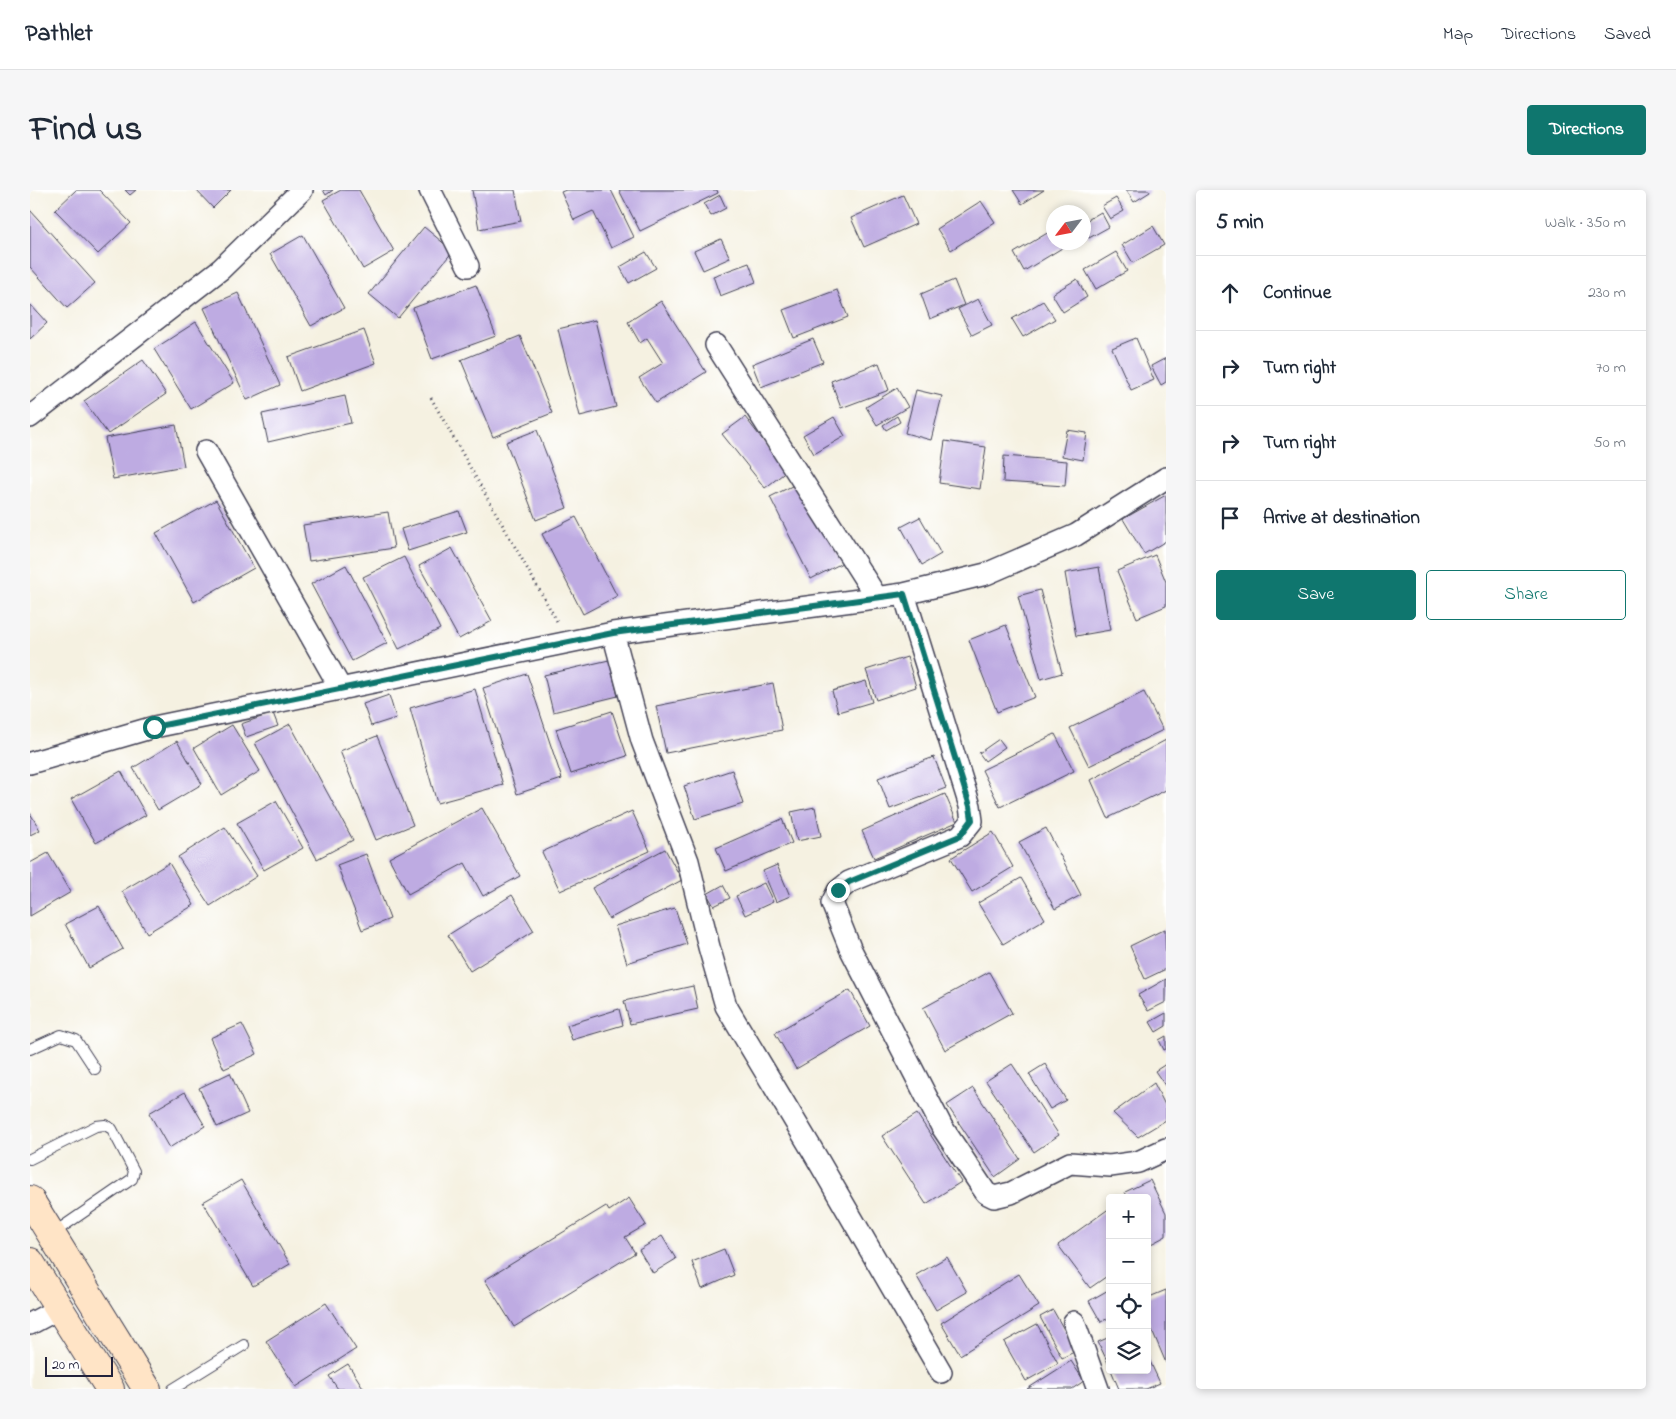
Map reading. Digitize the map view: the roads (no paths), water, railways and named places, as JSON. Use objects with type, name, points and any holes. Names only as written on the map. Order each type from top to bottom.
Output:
[{"type":"street","points":[[30,417],[221,269],[302,190]]},
{"type":"street","points":[[430,190],[468,266]]},
{"type":"street","points":[[716,345],[877,598]]},
{"type":"street","points":[[206,451],[341,689]]},
{"type":"street","points":[[30,763],[154,727],[613,633],[904,594],[986,574],[1076,536],[1166,478]]},
{"type":"street","points":[[904,594],[970,806],[972,820],[960,836],[849,882],[838,890],[832,903],[850,948],[942,1126],[986,1193],[994,1197],[1012,1193],[1070,1163],[1110,1166],[1138,1162],[1166,1149]]},
{"type":"street","points":[[613,633],[642,741],[688,861],[726,1006],[941,1372]]},
{"type":"street","points":[[30,1200],[148,1389]]},
{"type":"street","points":[[30,1262],[110,1389]]},
{"type":"street","points":[[30,1324],[60,1308]]},
{"type":"street","points":[[1074,1322],[1098,1389]]},
{"type":"lane","points":[[30,1049],[61,1035],[76,1040],[95,1069]]},
{"type":"lane","points":[[30,1159],[96,1126],[106,1125],[112,1130],[134,1171],[132,1179],[52,1234]]},
{"type":"lane","points":[[173,1389],[244,1345]]}]
